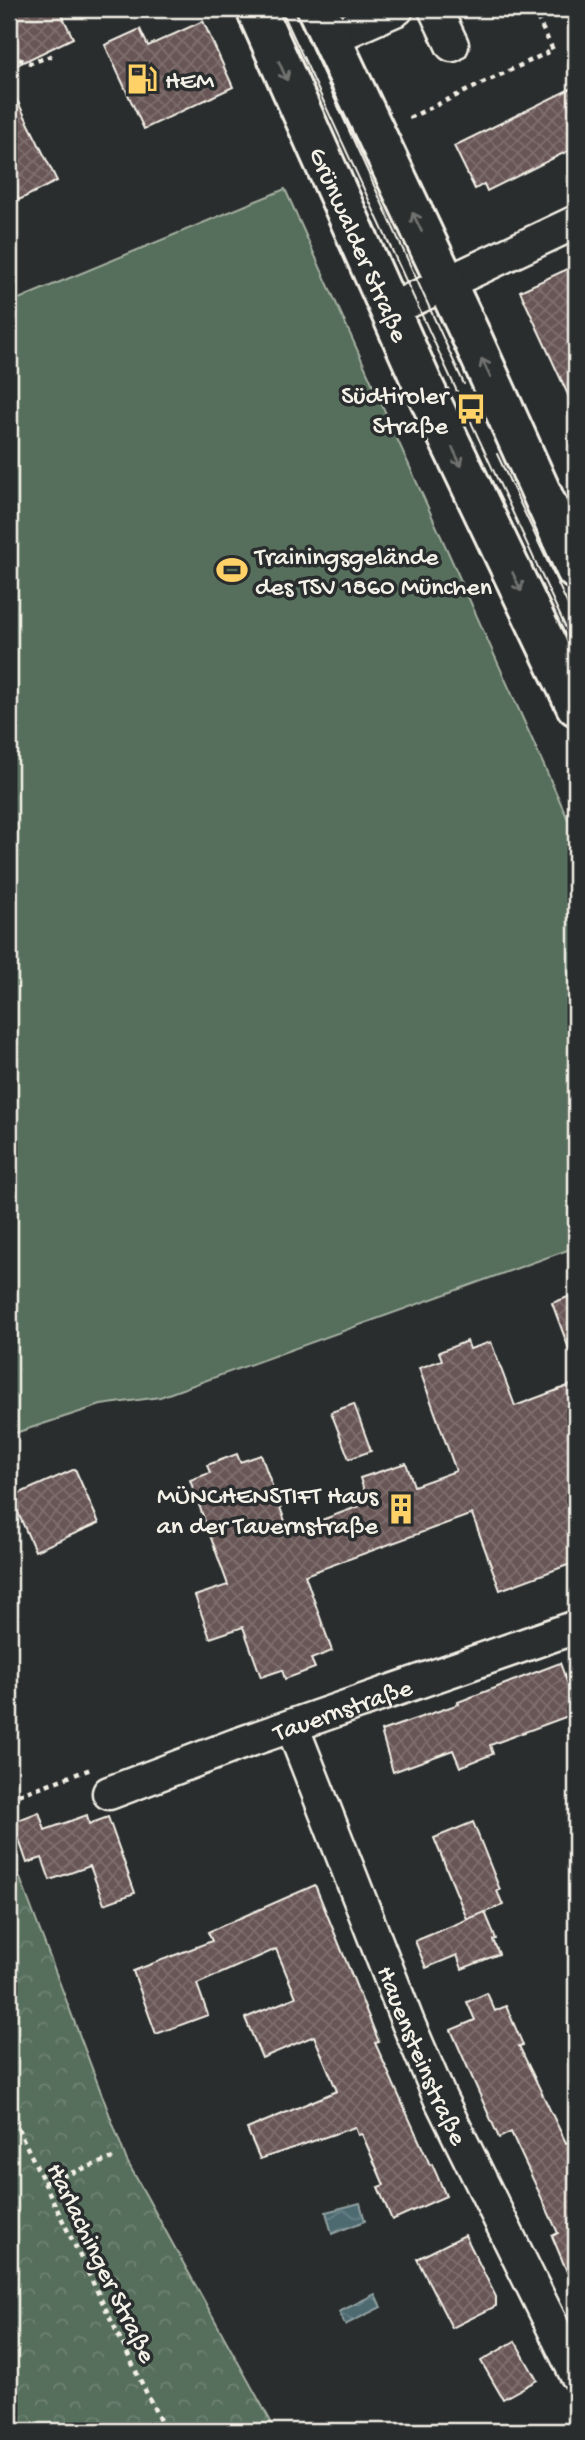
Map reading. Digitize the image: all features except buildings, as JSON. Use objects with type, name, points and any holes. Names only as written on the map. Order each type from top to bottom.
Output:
[{"type":"main road","name":"Grünwalder Straße","points":[[256,9],[445,433],[576,706]]},
{"type":"main road","points":[[328,19],[576,570]]},
{"type":"street","points":[[328,19],[397,9]]},
{"type":"street","points":[[435,9],[452,45]]},
{"type":"street","points":[[390,310],[576,222]]},
{"type":"street","name":"Tauernstraße","points":[[108,1793],[576,1627]]},
{"type":"street","name":"Hauensteinstraße","points":[[292,1726],[403,2011],[440,2098],[576,2374]]},
{"type":"path","points":[[409,118],[553,50],[533,9]]},
{"type":"path","points":[[9,56],[31,63],[56,54]]},
{"type":"path","name":"Harlachinger Straße","points":[[9,2110],[165,2431]]},
{"type":"path","points":[[43,2183],[113,2158]]},
{"type":"green space","name":"Trainingsgelände des TSV 1860 München","points":[[285,189],[576,837],[576,1247],[160,1397],[101,1405],[9,1435],[9,303]]},
{"type":"green space","points":[[9,1849],[127,2161],[276,2431],[9,2431]]},
{"type":"water","points":[[360,2203],[365,2221],[332,2234],[326,2212]]},
{"type":"water","points":[[375,2294],[381,2307],[345,2325],[339,2312]]},
{"type":"tram line","points":[[281,9],[576,650]]},
{"type":"tram line","points":[[294,9],[464,384]]},
{"type":"tram line","points":[[497,454],[576,622]]},
{"type":"place","name":"HEM","points":[[142,79]]},
{"type":"place","name":"Südtiroler Straße","points":[[471,409]]},
{"type":"place","name":"Trainingsgelände des TSV 1860 München","points":[[232,570]]},
{"type":"place","name":"MÜNCHENSTIFT Haus an der Tauernstraße","points":[[401,1509]]}]
